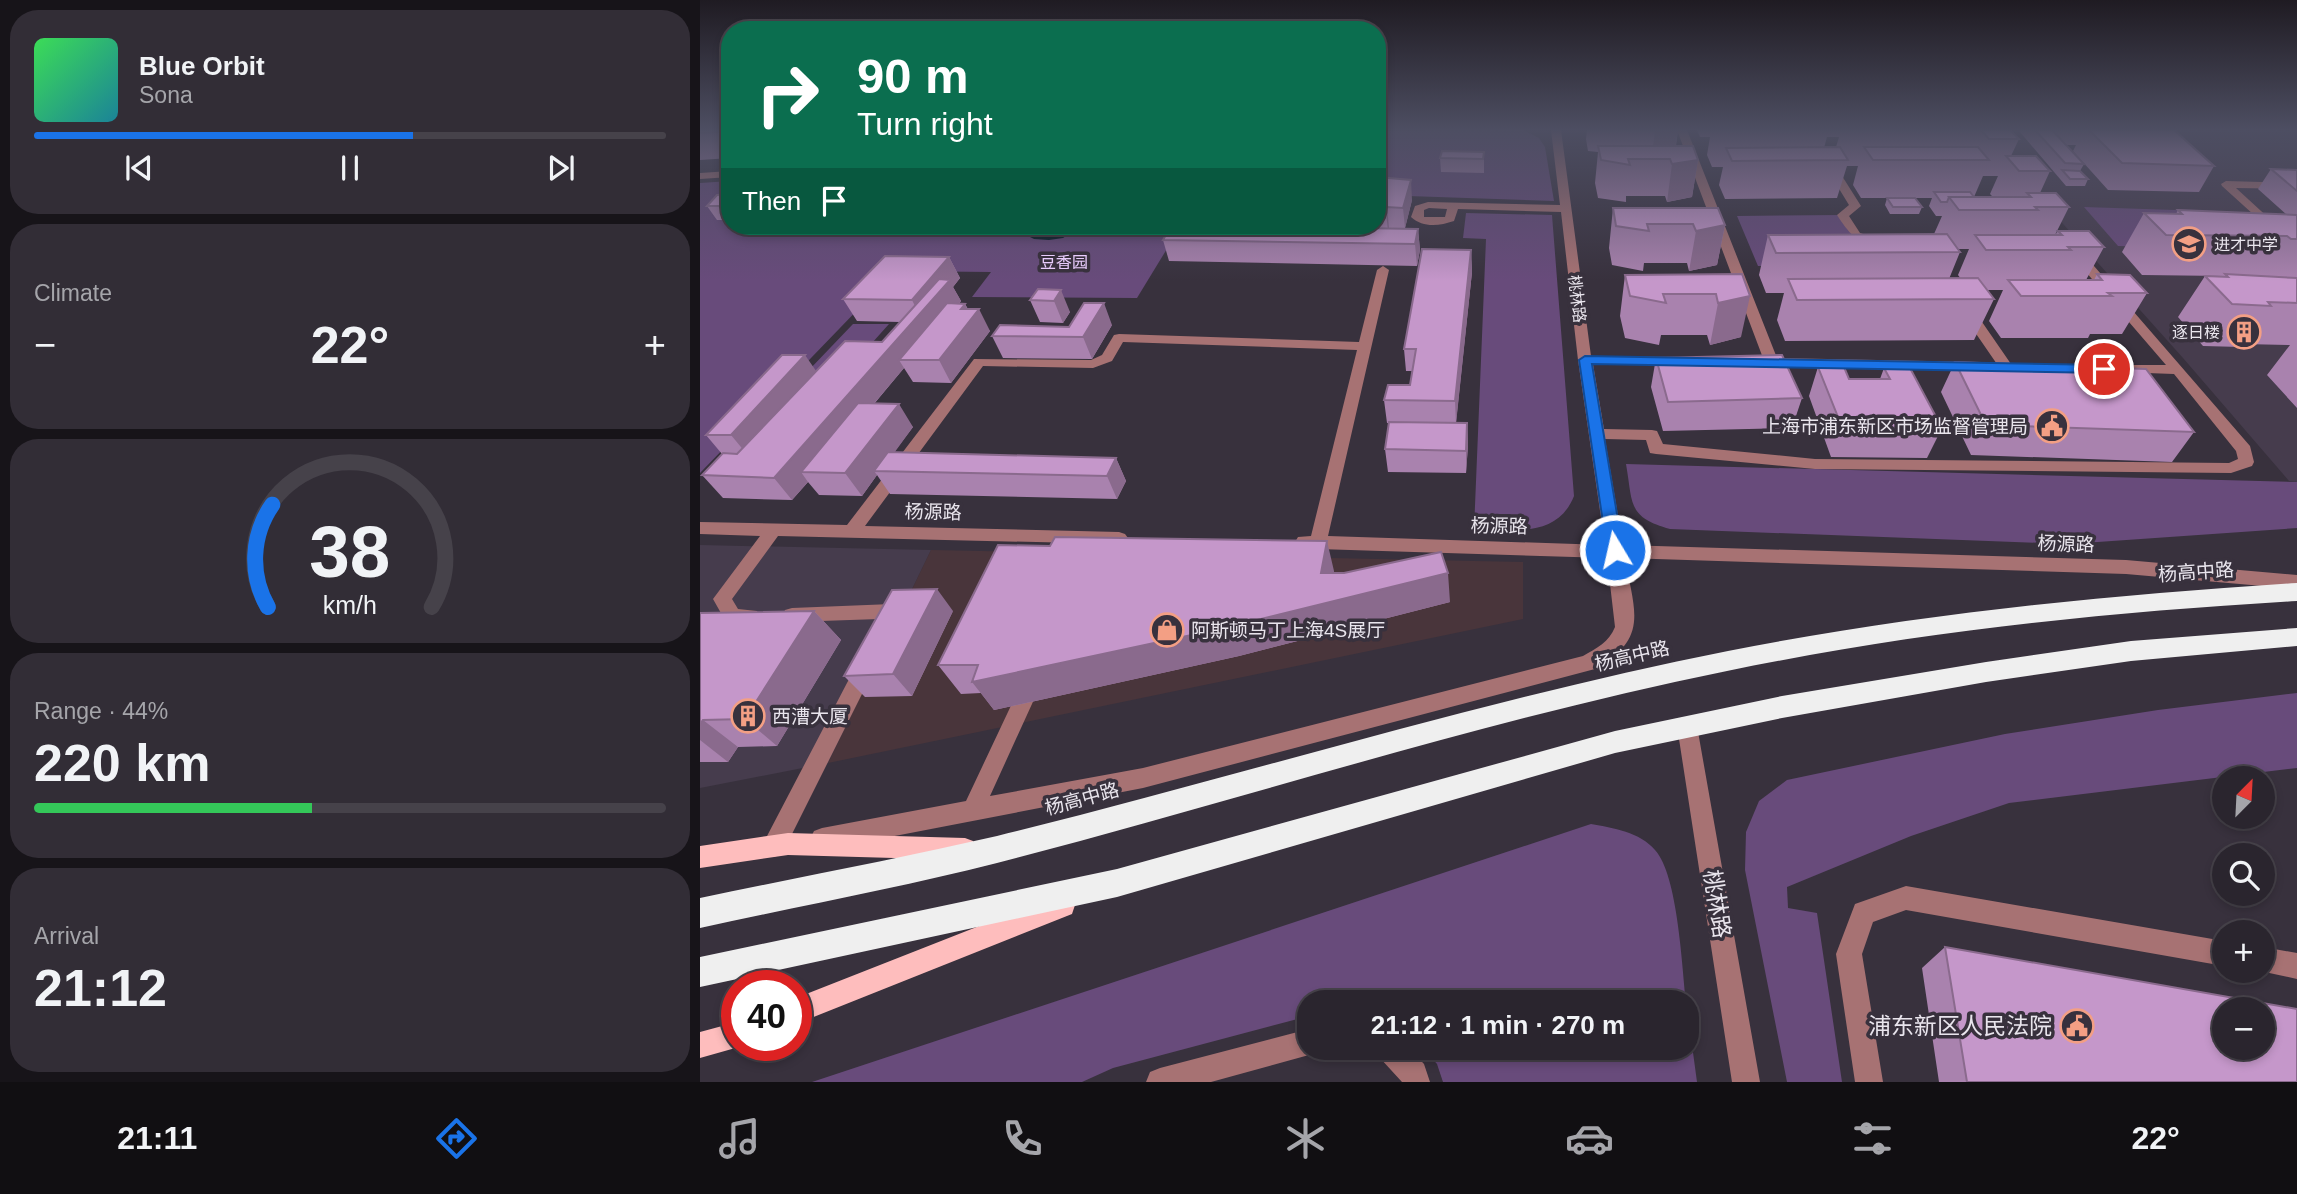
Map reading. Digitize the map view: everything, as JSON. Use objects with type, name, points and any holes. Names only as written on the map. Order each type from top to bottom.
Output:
[{"type":"highway","name":"杨高中路","points":[[700,913],[993,850],[1526,707],[1727,661],[1937,626],[2175,599],[2297,592]]},
{"type":"highway","points":[[700,972],[1117,883],[1615,742],[1687,726],[1986,672],[2132,651],[2297,638]]},
{"type":"main road","name":"杨高中路","points":[[700,857],[781,845],[993,850]]},
{"type":"main road","points":[[812,1005],[1117,883]]},
{"type":"main road","points":[[700,1045],[721,1039]]},
{"type":"street","name":"桃林路","points":[[781,845],[972,812],[1143,778],[1588,663],[1608,652],[1620,640],[1625,627],[1585,360],[1562,180]]},
{"type":"street","points":[[1702,180],[1772,362]]},
{"type":"street","points":[[1839,180],[1855,206],[1843,215],[1856,235],[1890,248]]},
{"type":"street","points":[[2297,186],[2227,184],[2297,250]]},
{"type":"street","points":[[1453,206],[1566,209]]},
{"type":"street","points":[[1597,434],[1652,435],[1656,449],[1815,464],[2231,468],[2246,462],[2244,450],[2068,243]]},
{"type":"street","points":[[2073,264],[2087,264]]},
{"type":"street","points":[[1318,543],[1382,271]]},
{"type":"street","points":[[1746,362],[2012,367],[1959,299]]},
{"type":"street","points":[[852,531],[979,362],[1093,364],[1107,358],[1119,338],[1365,346]]},
{"type":"street","points":[[1585,360],[1692,361]]},
{"type":"street","points":[[2110,369],[2178,370]]},
{"type":"street","name":"杨源路","points":[[700,528],[1137,538]]},
{"type":"street","points":[[774,529],[722,599],[733,617],[892,611],[781,845]]},
{"type":"street","name":"杨源路","points":[[1283,542],[2126,566],[2297,582]]},
{"type":"street","points":[[972,812],[1043,659]]},
{"type":"street","name":"桃林路","points":[[1687,726],[1746,1082]]},
{"type":"street","points":[[1869,1082],[1849,954],[1864,913],[1906,898],[2212,952]]},
{"type":"street","points":[[2275,962],[2297,966]]},
{"type":"street","points":[[1160,1082],[1297,1045]]},
{"type":"street","points":[[1401,1060],[1414,1074],[1416,1082]]},
{"type":"shaded area","name":"进才中学","points":[[2024,180],[2297,180],[2297,482],[2289,481]]},
{"type":"shaded area","points":[[700,545],[931,550],[828,763],[700,788]]},
{"type":"shaded area","points":[[931,550],[1523,562],[1523,619],[828,763]]},
{"type":"green space","points":[[1386,180],[1551,180],[1554,201],[1408,196],[1386,191]]},
{"type":"green space","name":"豆香园","points":[[721,182],[721,235],[1175,235],[1137,298],[972,297],[991,272],[895,271],[700,473],[700,183]]},
{"type":"green space","points":[[2084,207],[2236,212],[2279,251],[2118,246]]},
{"type":"green space","points":[[1466,213],[1552,215],[1574,496],[1557,519],[1532,529],[1474,530],[1486,239],[1463,238]]},
{"type":"green space","points":[[1843,215],[1856,235],[1935,265],[1758,266],[1737,216]]},
{"type":"green space","points":[[1252,235],[1329,235],[1329,236]]},
{"type":"green space","points":[[853,324],[889,324],[846,372],[808,371]]},
{"type":"green space","points":[[1626,464],[2297,482],[2297,528],[2069,544],[1670,529],[1646,519],[1634,507]]},
{"type":"green space","points":[[2297,693],[2297,768],[2275,771],[2275,766],[2212,766],[2212,778],[2009,803],[1911,836],[1787,887],[1788,908],[1817,913],[1842,1082],[1787,1082],[1745,870],[1746,832],[1759,801],[1787,780],[2005,734],[2158,710]]},
{"type":"green space","points":[[1591,824],[1626,832],[1649,844],[1663,862],[1674,900],[1685,990],[1297,990],[1297,1019],[1113,1068],[1082,1082],[812,1082]]},
{"type":"green space","points":[[1434,1060],[1694,1060],[1697,1082],[1443,1082]]},
{"type":"water","points":[[1026,235],[1068,235],[1049,240],[1034,239]]},
{"type":"building","points":[[1386,180],[1411,180],[1403,208],[1387,207],[1386,211]]},
{"type":"building","points":[[2285,180],[2297,180],[2297,191]]},
{"type":"building","points":[[1934,192],[1970,192],[1974,197],[1949,197],[1947,202],[1941,202]]},
{"type":"building","points":[[2027,193],[2056,193],[2069,207],[2035,207],[2038,210],[1959,210],[1949,197],[2031,197]]},
{"type":"building","points":[[717,195],[721,195],[721,206],[707,206]]},
{"type":"building","points":[[1887,198],[1915,198],[1922,207],[1893,207]]},
{"type":"building","points":[[1613,208],[1718,208],[1725,225],[1696,231],[1693,224],[1647,224],[1649,231],[1616,226]]},
{"type":"building","points":[[2178,210],[2297,215],[2297,239],[2287,236],[2166,235],[2144,213],[2182,214]]},
{"type":"building","points":[[1386,228],[1418,229],[1415,244],[1163,240],[1166,235],[1386,235]]},
{"type":"building","points":[[2058,231],[2089,231],[2104,247],[2068,247],[2071,250],[1986,250],[1975,235],[2062,235]]},
{"type":"building","points":[[1947,234],[1960,252],[1776,253],[1768,235]]},
{"type":"building","points":[[1422,249],[1471,250],[1455,401],[1384,400],[1388,385],[1410,385],[1416,349],[1404,349]]},
{"type":"building","points":[[885,256],[949,257],[912,300],[843,299]]},
{"type":"building","points":[[1742,274],[1750,296],[1718,303],[1716,294],[1663,294],[1666,303],[1630,296],[1625,275]]},
{"type":"building","points":[[2097,274],[2130,275],[2147,293],[2108,293],[2112,296],[2021,296],[2008,280],[2102,280]]},
{"type":"building","points":[[2225,274],[2297,278],[2297,303],[2268,302],[2271,306],[2232,304],[2205,276],[2228,277]]},
{"type":"building","points":[[1978,278],[1994,299],[1797,300],[1788,279]]},
{"type":"building","points":[[939,279],[950,280],[774,478],[702,475],[723,453],[737,454],[845,341],[882,342]]},
{"type":"building","points":[[1038,289],[1061,290],[1054,301],[1030,300]]},
{"type":"building","points":[[947,303],[965,304],[961,309],[979,309],[939,360],[899,360]]},
{"type":"building","points":[[1084,303],[1104,303],[1083,337],[992,336],[1000,325],[1069,327]]},
{"type":"building","points":[[782,355],[805,355],[731,435],[706,435]]},
{"type":"building","points":[[1782,355],[1802,398],[1668,402],[1656,358]]},
{"type":"building","points":[[1955,362],[2146,369],[2194,432],[1986,425]]},
{"type":"building","points":[[1818,367],[1844,367],[1849,379],[1890,379],[1884,368],[1910,368],[1942,428],[1842,427]]},
{"type":"building","points":[[858,403],[899,404],[845,473],[801,472]]},
{"type":"building","points":[[1389,422],[1467,423],[1466,451],[1385,449]]},
{"type":"building","points":[[888,452],[1116,458],[1107,476],[874,471]]},
{"type":"building","name":"阿斯顿马丁上海4S展厅","points":[[1055,537],[1327,541],[1321,573],[1344,573],[1441,552],[1448,573],[1229,627],[972,682],[978,665],[938,665],[998,545],[1050,546]]},
{"type":"building","points":[[937,589],[893,674],[844,676],[892,590]]},
{"type":"building","points":[[814,611],[745,719],[703,720],[700,724],[700,613]]},
{"type":"building","name":"浦东新区人民法院","points":[[1945,947],[2229,997],[2212,997],[2212,1060],[2275,1060],[2275,1005],[2297,1009],[2297,1082],[1967,1082]]},
{"type":"place","name":"进才中学","points":[[2189,244]]},
{"type":"place","name":"逐日楼","points":[[2244,332]]},
{"type":"place","name":"上海市浦东新区市场监督管理局","points":[[2052,426]]},
{"type":"place","name":"阿斯顿马丁上海4S展厅","points":[[1167,630]]},
{"type":"place","name":"西漕大厦","points":[[748,716]]},
{"type":"place","name":"浦东新区人民法院","points":[[2077,1026]]},
{"type":"route","points":[[1615,550],[1585,360],[2104,369]]}]
